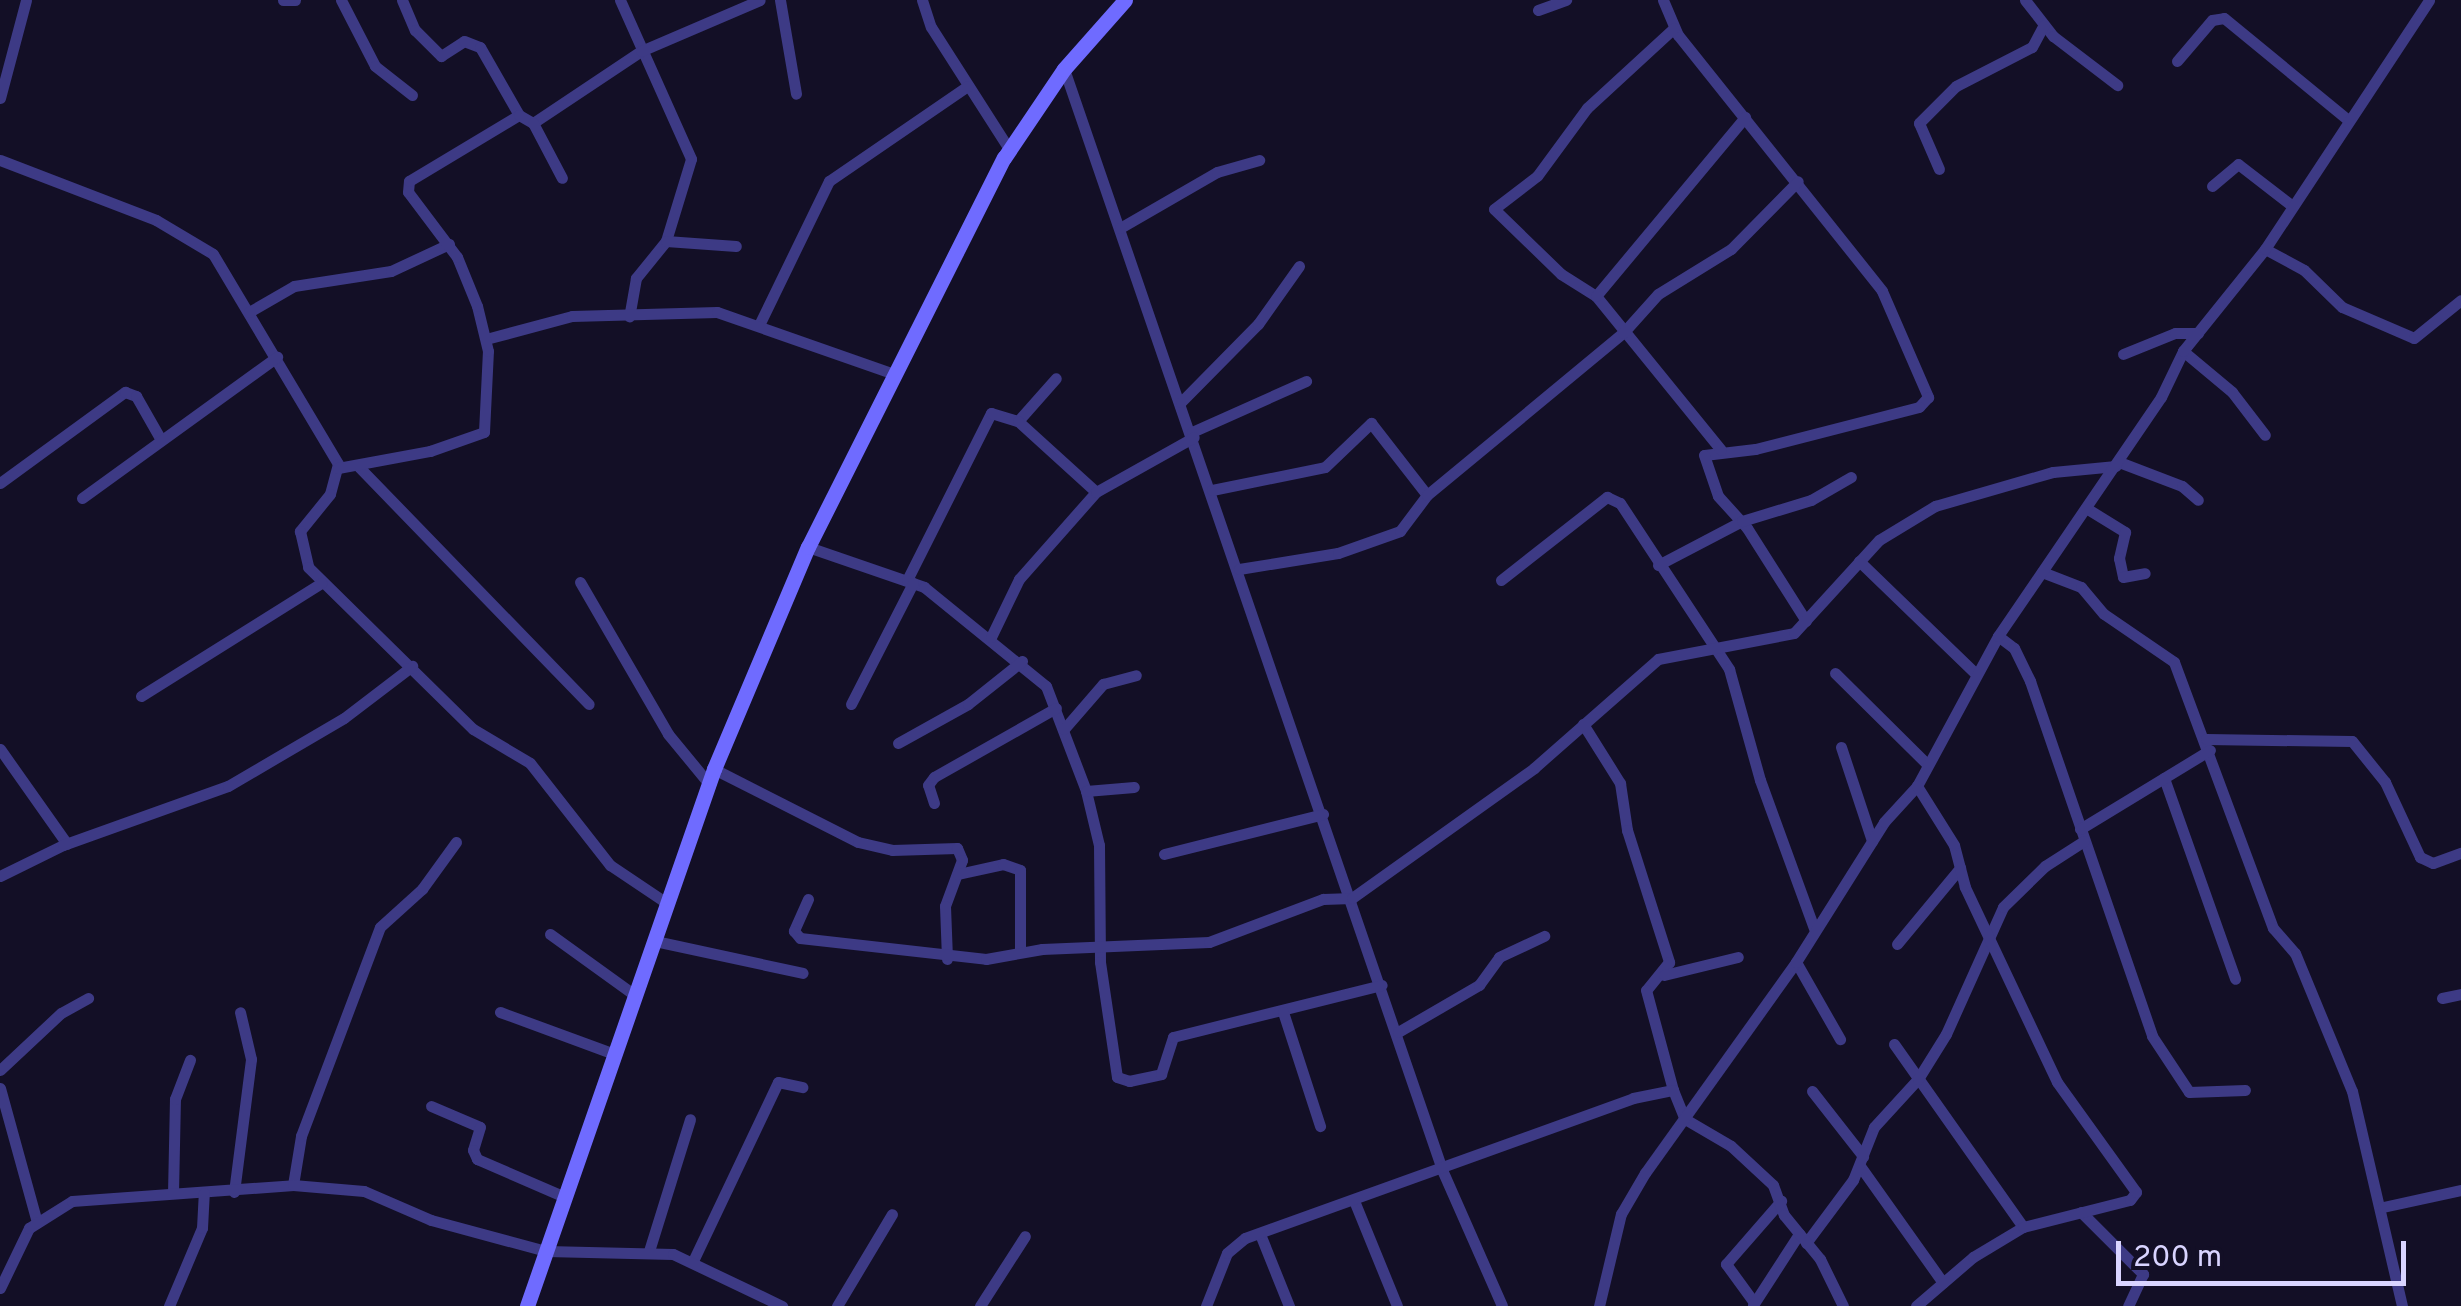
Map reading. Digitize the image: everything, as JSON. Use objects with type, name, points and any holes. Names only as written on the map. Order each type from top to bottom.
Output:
[{"type":"street","points":[[0,98],[26,0]]},
{"type":"street","points":[[282,0],[295,0]]},
{"type":"street","points":[[341,0],[375,66],[412,95]]},
{"type":"street","points":[[402,0],[416,30],[440,56],[464,40],[480,47],[519,115],[533,123],[562,178]]},
{"type":"street","points":[[620,0],[691,159],[666,242],[636,278],[628,316]]},
{"type":"street","points":[[533,123],[641,51],[760,0]]},
{"type":"street","points":[[780,0],[796,94]]},
{"type":"street","points":[[922,0],[968,86],[1009,149]]},
{"type":"street","points":[[527,1306],[712,777],[808,547],[1009,149],[1064,69],[1125,0]]},
{"type":"street","points":[[1538,10],[1566,0]]},
{"type":"street","points":[[1663,0],[1674,28],[1798,181],[1894,311],[1928,401],[1754,449],[1706,452],[1702,462],[1718,496],[1742,520],[1806,621]]},
{"type":"street","points":[[2025,0],[2042,26],[2116,84]]},
{"type":"street","points":[[1599,1306],[1622,1214],[1796,962],[1872,841],[1916,786],[1924,762],[1998,636],[2117,464],[2182,351],[2264,249],[2429,0]]},
{"type":"street","points":[[2177,61],[2212,20],[2224,18],[2348,120]]},
{"type":"street","points":[[1938,169],[1919,123],[1956,86],[2032,47],[2042,26]]},
{"type":"street","points":[[1674,28],[1587,108],[1538,176],[1494,206],[1561,274],[1596,296],[1721,450]]},
{"type":"street","points":[[1064,69],[1212,490],[1443,1172],[1502,1306]]},
{"type":"street","points":[[759,325],[829,181],[968,86]]},
{"type":"street","points":[[338,468],[360,467],[482,436],[486,339],[470,284],[449,244],[407,184],[486,129],[519,115]]},
{"type":"street","points":[[1596,296],[1745,117]]},
{"type":"street","points":[[0,160],[193,238],[213,254],[277,357],[338,468],[330,494],[304,522],[298,541],[321,583],[412,666],[473,729],[530,763],[610,865],[668,904]]},
{"type":"street","points":[[1120,228],[1217,172],[1259,160]]},
{"type":"street","points":[[2212,186],[2238,164],[2291,204]]},
{"type":"street","points":[[1239,569],[1386,540],[1414,517],[1428,495],[1623,333],[1658,294],[1731,250],[1798,181]]},
{"type":"street","points":[[666,242],[736,246]]},
{"type":"street","points":[[249,312],[294,286],[391,271],[449,244]]},
{"type":"street","points":[[2264,249],[2304,270],[2342,307],[2414,338],[2461,300]]},
{"type":"street","points":[[1181,402],[1258,324],[1298,266]]},
{"type":"street","points":[[486,339],[572,316],[716,312],[894,374]]},
{"type":"street","points":[[2123,354],[2176,334],[2198,333]]},
{"type":"street","points":[[2182,351],[2232,392],[2265,435]]},
{"type":"street","points":[[82,498],[277,357]]},
{"type":"street","points":[[1018,421],[1056,378]]},
{"type":"street","points":[[990,637],[1019,579],[1096,492],[1192,434],[1306,381]]},
{"type":"street","points":[[0,483],[124,392],[136,396],[160,438]]},
{"type":"street","points":[[850,704],[988,417],[995,413],[1018,421],[1096,492]]},
{"type":"street","points":[[1212,490],[1324,467],[1373,424],[1428,495]]},
{"type":"street","points":[[808,899],[794,931],[800,938],[947,958],[1208,942],[1323,899],[1352,898],[1422,853],[1658,660],[1777,641],[1806,621],[1859,561],[1907,520],[1968,493],[2054,472],[2117,464],[2182,486],[2198,500]]},
{"type":"street","points":[[360,467],[589,704]]},
{"type":"street","points":[[1658,565],[1742,520],[1811,500],[1851,477]]},
{"type":"street","points":[[1501,580],[1607,497],[1620,504],[1729,669],[1760,780],[1814,928]]},
{"type":"street","points":[[2086,508],[2125,532],[2119,558],[2123,576],[2145,573]]},
{"type":"street","points":[[808,547],[907,584],[990,637],[1022,661],[1056,708],[1086,791],[1099,844],[1101,950],[1115,1070],[1122,1081],[1161,1074],[1173,1038],[1382,985]]},
{"type":"street","points":[[1859,561],[1976,674]]},
{"type":"street","points":[[2042,572],[2080,588],[2120,625],[2162,647],[2174,662],[2273,928],[2295,953],[2348,1078],[2382,1207],[2402,1306]]},
{"type":"street","points":[[580,582],[668,734],[712,777],[858,842],[892,850],[957,848],[962,860],[945,906],[947,958]]},
{"type":"street","points":[[142,696],[321,583]]},
{"type":"street","points":[[1998,636],[2014,648],[2030,681],[2152,1036],[2175,1076],[2196,1095],[2246,1090]]},
{"type":"street","points":[[1729,669],[1737,647]]},
{"type":"street","points":[[898,743],[968,704],[1022,661]]},
{"type":"street","points":[[0,876],[67,844],[228,786],[344,718],[412,666]]},
{"type":"street","points":[[1836,672],[1924,762]]},
{"type":"street","points":[[1064,729],[1102,684],[1136,675]]},
{"type":"street","points":[[934,803],[928,784],[934,777],[1056,708]]},
{"type":"street","points":[[1583,724],[1620,783],[1627,830],[1670,962],[1664,975],[1646,990],[1673,1090],[1686,1119],[1757,1168],[1843,1306]]},
{"type":"street","points":[[1781,1201],[1726,1264],[1753,1304],[1861,1161],[1874,1127],[1918,1079],[1946,1034],[1989,931],[2028,881],[2082,835],[2208,745],[2352,741],[2384,782],[2420,857],[2433,863],[2461,853]]},
{"type":"street","points":[[1842,746],[1872,841]]},
{"type":"street","points":[[0,749],[67,844]]},
{"type":"street","points":[[2164,778],[2235,980]]},
{"type":"street","points":[[1916,786],[1934,807],[2056,1082],[2136,1192],[2130,1200],[2023,1227],[1916,1306]]},
{"type":"street","points":[[1086,791],[1134,787]]},
{"type":"street","points":[[1164,854],[1323,814]]},
{"type":"street","points":[[293,1185],[301,1136],[380,927],[422,889],[456,842]]},
{"type":"street","points":[[958,874],[1003,864],[1020,870],[1020,952]]},
{"type":"street","points":[[1898,944],[1960,868]]},
{"type":"street","points":[[550,934],[636,996]]},
{"type":"street","points":[[1398,1032],[1479,985],[1498,958],[1544,936]]},
{"type":"street","points":[[655,941],[802,973]]},
{"type":"street","points":[[1664,975],[1738,957]]},
{"type":"street","points":[[1796,962],[1840,1039]]},
{"type":"street","points":[[2442,998],[2461,994]]},
{"type":"street","points":[[0,1070],[61,1013],[88,998]]},
{"type":"street","points":[[234,1192],[251,1060],[240,1012]]},
{"type":"street","points":[[500,1012],[614,1054]]},
{"type":"street","points":[[1283,1012],[1320,1126]]},
{"type":"street","points":[[1894,1044],[2023,1227]]},
{"type":"street","points":[[172,1193],[176,1099],[190,1060]]},
{"type":"street","points":[[694,1261],[778,1082],[802,1087]]},
{"type":"street","points":[[0,1088],[36,1220]]},
{"type":"street","points":[[1206,1306],[1207,1292],[1230,1247],[1443,1172],[1634,1098],[1673,1090]]},
{"type":"street","points":[[1812,1090],[1943,1283]]},
{"type":"street","points":[[431,1106],[480,1127],[472,1150],[477,1159],[565,1198]]},
{"type":"street","points":[[650,1250],[690,1119]]},
{"type":"street","points":[[0,1288],[36,1220],[72,1201],[293,1185],[364,1191],[431,1220],[546,1251],[650,1250],[694,1261],[782,1306]]},
{"type":"street","points":[[2382,1207],[2461,1190]]},
{"type":"street","points":[[169,1306],[202,1228],[204,1193]]},
{"type":"street","points":[[1355,1203],[1397,1306]]},
{"type":"street","points":[[2081,1212],[2143,1274],[2128,1306]]},
{"type":"street","points":[[836,1306],[892,1214]]},
{"type":"street","points":[[1260,1234],[1290,1306]]},
{"type":"street","points":[[980,1306],[1025,1236]]}]
